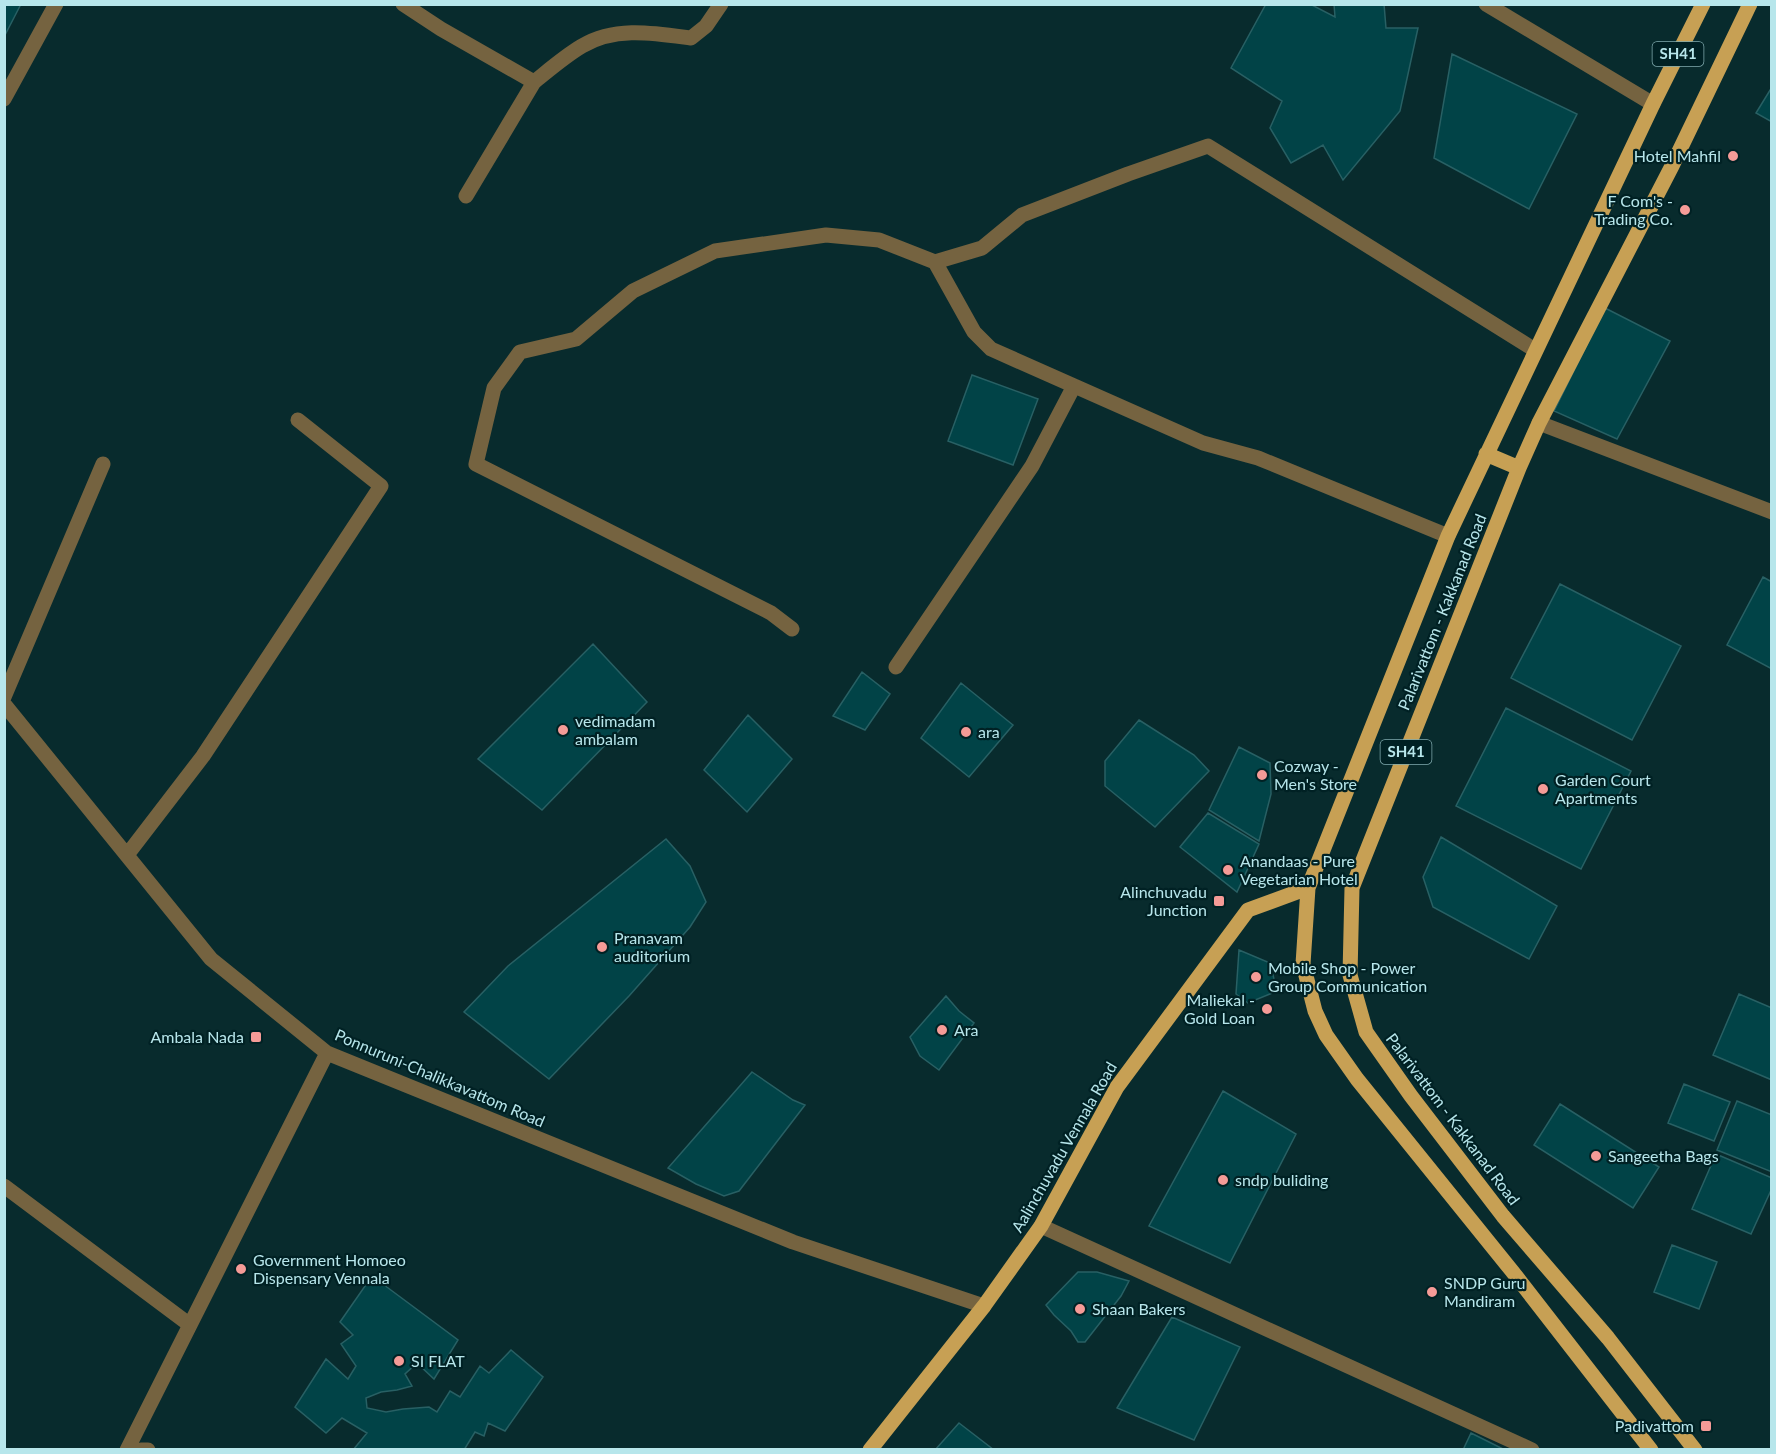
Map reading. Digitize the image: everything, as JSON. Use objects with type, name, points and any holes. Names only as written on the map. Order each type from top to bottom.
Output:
[{"type":"main road","name":"Palarivattom - Kakkanad Road","points":[[1651,1449],[1512,1271],[1357,1079],[1326,1035],[1315,1011],[1303,964],[1308,888],[1448,536],[1535,350],[1703,4]]},
{"type":"main road","name":"Palarivattom - Kakkanad Road","points":[[1695,1449],[1608,1338],[1503,1216],[1365,1032],[1350,975],[1352,888],[1539,423],[1672,166],[1750,4]]},
{"type":"main road","points":[[1486,454],[1519,468]]},
{"type":"main road","name":"Aalinchuvadu Vennala Road","points":[[870,1449],[984,1306],[1041,1226],[1117,1088],[1248,910],[1308,888]]},
{"type":"street","points":[[4,99],[56,4]]},
{"type":"street","points":[[403,4],[441,29],[534,82]]},
{"type":"street","points":[[466,196],[534,82],[582,45],[610,34],[631,32],[691,38],[706,26],[721,4]]},
{"type":"street","points":[[1486,4],[1653,104]]},
{"type":"street","points":[[792,629],[771,613],[476,464],[494,388],[519,352],[576,339],[633,291],[715,251],[826,235],[879,240],[935,262],[982,248],[1022,215],[1208,146],[1535,350]]},
{"type":"street","points":[[935,262],[974,332],[991,349],[1203,443],[1258,458],[1448,536]]},
{"type":"street","points":[[896,667],[1032,466],[1074,386]]},
{"type":"street","points":[[127,855],[203,756],[381,486],[298,420]]},
{"type":"street","points":[[1539,423],[1772,512]]},
{"type":"street","points":[[4,697],[103,464]]},
{"type":"street","name":"Ponnuruni-Chalikkavattom Road","points":[[4,704],[211,959],[327,1053],[793,1242],[984,1306]]},
{"type":"street","points":[[127,1449],[327,1053]]},
{"type":"street","points":[[4,1186],[190,1324]]},
{"type":"street","points":[[1041,1226],[1532,1449]]},
{"type":"street","points":[[141,1449],[148,1449]]},
{"type":"building","points":[[4,4],[21,4],[4,37]]},
{"type":"building","points":[[1266,4],[1310,4],[1335,17],[1334,4],[1384,4],[1386,28],[1418,28],[1400,111],[1343,180],[1323,145],[1291,163],[1270,128],[1282,101],[1231,68]]},
{"type":"building","points":[[1452,54],[1577,114],[1529,209],[1434,158]]},
{"type":"building","points":[[1772,87],[1772,122],[1756,113]]},
{"type":"building","points":[[1605,308],[1670,341],[1617,439],[1554,411]]},
{"type":"building","points":[[972,375],[1038,399],[1013,465],[948,441]]},
{"type":"building","points":[[1763,577],[1772,582],[1772,669],[1727,645]]},
{"type":"building","name":"Garden Court Apartments","points":[[1560,584],[1681,646],[1632,740],[1511,678]]},
{"type":"building","name":"vedimadam ambalam","points":[[593,644],[647,702],[542,810],[478,759]]},
{"type":"building","points":[[862,672],[890,694],[865,730],[833,716]]},
{"type":"building","name":"ara","points":[[961,683],[1013,725],[969,777],[921,738]]},
{"type":"building","name":"Garden Court Apartments","points":[[1506,708],[1631,771],[1581,869],[1456,806]]},
{"type":"building","points":[[748,715],[792,759],[747,812],[704,770]]},
{"type":"building","points":[[1139,720],[1194,755],[1209,771],[1155,827],[1105,786],[1105,761]]},
{"type":"building","points":[[1239,747],[1270,763],[1271,794],[1259,841],[1209,810]]},
{"type":"building","name":"Anandaas - Pure Vegetarian Hotel","points":[[1208,813],[1259,844],[1237,892],[1180,847]]},
{"type":"building","points":[[1441,837],[1557,906],[1529,959],[1433,907],[1423,877]]},
{"type":"building","name":"Pranavam auditorium","points":[[666,839],[690,866],[706,902],[690,927],[629,996],[549,1079],[464,1012],[508,966]]},
{"type":"building","name":"Mobile Shop - Power Group Communication","points":[[1239,950],[1270,963],[1277,991],[1248,1003],[1236,994]]},
{"type":"building","points":[[1739,994],[1772,1008],[1772,1080],[1713,1055]]},
{"type":"building","name":"Ara","points":[[946,996],[974,1023],[939,1070],[920,1056],[910,1037]]},
{"type":"building","points":[[752,1072],[793,1100],[805,1105],[739,1191],[724,1196],[668,1168]]},
{"type":"building","points":[[1684,1084],[1730,1102],[1714,1141],[1668,1123]]},
{"type":"building","name":"sndp buliding","points":[[1223,1091],[1296,1134],[1230,1263],[1149,1226]]},
{"type":"building","points":[[1737,1101],[1772,1115],[1772,1172],[1717,1150]]},
{"type":"building","name":"Sangeetha Bags","points":[[1560,1104],[1659,1167],[1633,1208],[1534,1145]]},
{"type":"building","points":[[1716,1154],[1772,1178],[1772,1188],[1751,1234],[1692,1209]]},
{"type":"building","points":[[1672,1245],[1717,1262],[1699,1309],[1654,1292]]},
{"type":"building","name":"Shaan Bakers","points":[[1078,1272],[1097,1272],[1129,1281],[1121,1296],[1085,1342],[1078,1342],[1071,1331],[1046,1305]]},
{"type":"building","name":"SI FLAT","points":[[372,1276],[458,1340],[434,1379],[417,1363],[405,1374],[412,1386],[381,1392],[366,1398],[367,1408],[386,1412],[429,1407],[437,1412],[450,1391],[460,1397],[480,1366],[489,1373],[511,1350],[543,1377],[505,1431],[488,1423],[484,1436],[475,1432],[464,1450],[353,1450],[367,1433],[342,1418],[326,1433],[295,1407],[326,1359],[348,1379],[356,1366],[341,1344],[353,1335],[340,1322]]},
{"type":"building","points":[[1172,1317],[1240,1347],[1194,1440],[1117,1408]]},
{"type":"building","points":[[959,1423],[994,1450],[935,1450]]},
{"type":"building","points":[[1471,1433],[1505,1450],[1463,1450]]},
{"type":"place","name":"Hotel Mahfil","points":[[1733,156]]},
{"type":"place","name":"F Com's - Trading Co.","points":[[1685,210]]},
{"type":"place","name":"vedimadam ambalam","points":[[563,730]]},
{"type":"place","name":"ara","points":[[966,732]]},
{"type":"place","name":"Cozway - Men's Store","points":[[1262,775]]},
{"type":"place","name":"Garden Court Apartments","points":[[1543,789]]},
{"type":"place","name":"Anandaas - Pure Vegetarian Hotel","points":[[1228,870]]},
{"type":"place","name":"Alinchuvadu Junction","points":[[1219,901]]},
{"type":"place","name":"Pranavam auditorium","points":[[602,947]]},
{"type":"place","name":"Mobile Shop - Power Group Communication","points":[[1256,977]]},
{"type":"place","name":"Maliekal - Gold Loan","points":[[1267,1009]]},
{"type":"place","name":"Ara","points":[[942,1030]]},
{"type":"place","name":"Ambala Nada","points":[[256,1037]]},
{"type":"place","name":"Sangeetha Bags","points":[[1596,1156]]},
{"type":"place","name":"sndp buliding","points":[[1223,1180]]},
{"type":"place","name":"Government Homoeo Dispensary Vennala","points":[[241,1269]]},
{"type":"place","name":"SNDP Guru Mandiram","points":[[1432,1292]]},
{"type":"place","name":"Shaan Bakers","points":[[1080,1309]]},
{"type":"place","name":"SI FLAT","points":[[399,1361]]},
{"type":"place","name":"Padivattom","points":[[1706,1426]]}]
